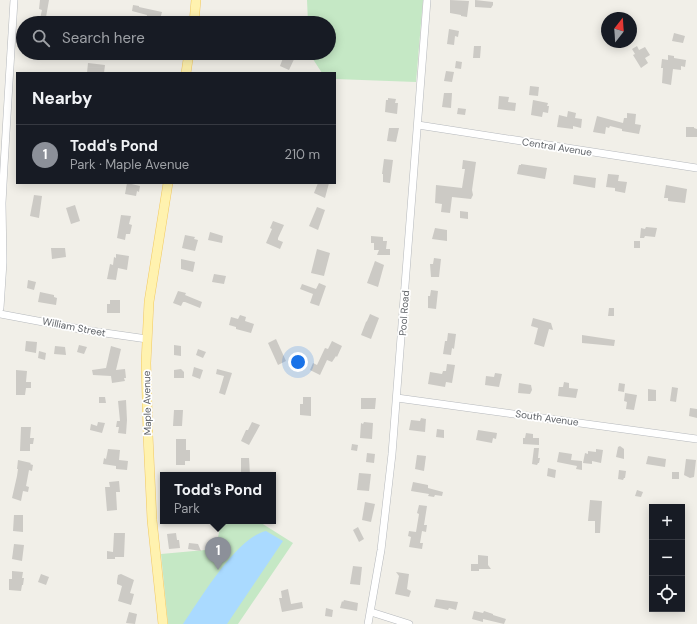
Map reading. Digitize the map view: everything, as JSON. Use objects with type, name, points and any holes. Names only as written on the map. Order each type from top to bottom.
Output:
[{"type":"main road","points":[[195,16],[196,0]]},
{"type":"main road","points":[[186,72],[188,60]]},
{"type":"main road","name":"Maple Avenue","points":[[162,624],[154,551],[146,390],[148,320],[153,274],[168,184]]},
{"type":"street","points":[[0,308],[3,262],[2,203],[14,0]]},
{"type":"street","name":"Pool Road","points":[[368,624],[387,501],[397,398],[427,0]]},
{"type":"street","name":"Central Avenue","points":[[418,125],[697,168]]},
{"type":"street","name":"William Street","points":[[0,314],[91,331],[147,339]]},
{"type":"street","name":"South Avenue","points":[[397,398],[697,439]]},
{"type":"street","points":[[371,612],[409,624]]},
{"type":"green space","points":[[307,0],[423,0],[416,82],[336,79],[336,72],[321,72],[314,60],[336,60],[336,16],[308,16]]},
{"type":"green space","points":[[220,524],[263,524],[293,543],[238,624],[168,624],[161,554],[216,549]]},
{"type":"water","points":[[266,531],[283,541],[227,624],[183,624],[209,585],[231,556],[255,536]]},
{"type":"building","points":[[40,0],[49,0],[46,16],[41,16],[42,10],[39,9]]},
{"type":"building","points":[[450,0],[469,1],[467,17],[450,13]]},
{"type":"building","points":[[475,0],[493,2],[493,5],[491,8],[475,7]]},
{"type":"building","points":[[133,5],[162,12],[161,16],[147,16],[132,11]]},
{"type":"building","points":[[449,29],[459,31],[458,37],[455,36],[454,45],[447,44]]},
{"type":"building","points":[[674,33],[685,36],[683,43],[672,41]]},
{"type":"building","points":[[474,46],[481,46],[480,58],[473,58]]},
{"type":"building","points":[[637,46],[639,50],[645,47],[650,55],[645,58],[648,63],[641,68],[633,55],[635,54],[632,49],[637,48]]},
{"type":"building","points":[[668,55],[674,56],[674,58],[686,60],[685,67],[681,66],[681,70],[673,69],[671,85],[662,83],[662,59],[668,60]]},
{"type":"building","points":[[282,60],[294,60],[289,70],[280,66]]},
{"type":"building","points":[[456,61],[462,62],[461,69],[455,68]]},
{"type":"building","points":[[88,63],[105,65],[104,72],[87,72]]},
{"type":"building","points":[[446,71],[454,72],[452,82],[444,81]]},
{"type":"building","points":[[530,86],[539,87],[538,96],[529,95]]},
{"type":"building","points":[[444,93],[452,93],[451,108],[442,107]]},
{"type":"building","points":[[499,96],[509,97],[508,102],[516,103],[515,111],[498,109]]},
{"type":"building","points":[[388,98],[396,99],[395,103],[398,103],[397,114],[385,112],[386,100],[388,100]]},
{"type":"building","points":[[533,100],[548,103],[548,113],[543,112],[542,117],[531,115]]},
{"type":"building","points":[[458,108],[466,109],[465,115],[457,114]]},
{"type":"building","points":[[568,111],[576,113],[575,118],[582,119],[581,128],[573,126],[573,129],[557,127],[559,115],[567,117]]},
{"type":"building","points":[[627,113],[636,114],[635,124],[641,125],[639,134],[622,131],[622,129],[610,126],[609,128],[606,127],[605,134],[593,132],[597,116],[623,123],[624,118],[627,118]]},
{"type":"building","points":[[686,127],[694,127],[697,129],[697,137],[686,137]]},
{"type":"building","points":[[389,128],[399,128],[396,142],[387,141]]},
{"type":"building","points":[[384,159],[393,160],[390,183],[383,182],[382,174]]},
{"type":"building","points":[[463,160],[476,162],[472,190],[473,195],[471,199],[452,197],[450,213],[441,212],[442,204],[435,203],[436,185],[462,188],[465,169],[462,169]]},
{"type":"building","points":[[521,164],[547,168],[545,179],[517,174],[519,165]]},
{"type":"building","points":[[608,174],[619,175],[618,181],[627,182],[625,193],[615,191],[615,188],[606,187]]},
{"type":"building","points":[[574,175],[596,178],[595,188],[573,184]]},
{"type":"building","points":[[127,184],[140,186],[139,192],[137,191],[136,196],[125,194]]},
{"type":"building","points":[[318,184],[329,184],[325,198],[314,193]]},
{"type":"building","points":[[666,185],[687,189],[685,203],[668,201],[668,198],[664,198]]},
{"type":"building","points":[[34,195],[42,196],[39,218],[30,216]]},
{"type":"building","points":[[75,205],[80,221],[71,224],[66,208]]},
{"type":"building","points":[[317,207],[325,210],[318,230],[309,226]]},
{"type":"building","points":[[460,211],[468,212],[468,219],[460,218]]},
{"type":"building","points":[[121,215],[131,216],[129,224],[132,225],[130,234],[126,234],[125,240],[117,238]]},
{"type":"building","points":[[273,221],[284,225],[278,238],[278,240],[283,242],[280,249],[266,243],[272,229],[270,228]]},
{"type":"building","points":[[646,227],[657,228],[655,237],[645,236],[644,238],[640,238],[641,228],[645,229]]},
{"type":"building","points":[[435,228],[447,230],[447,241],[432,239]]},
{"type":"building","points":[[210,232],[223,236],[222,243],[208,240]]},
{"type":"building","points":[[185,235],[195,237],[194,239],[198,240],[195,251],[182,248]]},
{"type":"building","points":[[371,236],[383,237],[383,241],[387,241],[386,249],[390,249],[390,255],[377,255],[379,250],[374,250],[374,243],[371,243]]},
{"type":"building","points":[[634,241],[640,241],[640,248],[634,248]]},
{"type":"building","points":[[51,248],[65,248],[66,257],[52,259]]},
{"type":"building","points":[[317,249],[330,253],[324,276],[311,273]]},
{"type":"building","points":[[116,254],[129,256],[127,270],[118,268],[116,280],[107,279],[110,264],[113,265]]},
{"type":"building","points":[[434,258],[441,259],[439,277],[431,277],[430,264],[433,264]]},
{"type":"building","points":[[181,259],[195,262],[193,272],[181,269]]},
{"type":"building","points":[[375,261],[384,265],[378,287],[367,283]]},
{"type":"building","points":[[214,274],[226,276],[224,284],[212,282]]},
{"type":"building","points":[[28,280],[36,282],[34,290],[27,288]]},
{"type":"building","points":[[319,283],[326,286],[319,306],[310,303],[313,294],[300,289],[302,284],[316,289]]},
{"type":"building","points":[[431,290],[438,291],[436,309],[428,308],[428,296],[430,296]]},
{"type":"building","points":[[178,291],[186,293],[185,295],[202,302],[200,308],[185,302],[183,302],[181,306],[173,303]]},
{"type":"building","points":[[40,292],[54,295],[54,297],[57,298],[56,305],[38,302]]},
{"type":"building","points":[[110,300],[120,300],[120,313],[107,313],[107,304],[110,304]]},
{"type":"building","points":[[609,308],[614,308],[614,316],[608,316]]},
{"type":"building","points":[[370,314],[379,318],[371,339],[361,335]]},
{"type":"building","points":[[240,315],[246,317],[245,321],[254,324],[251,333],[236,329],[236,327],[229,325],[231,317],[238,319]]},
{"type":"building","points":[[533,318],[551,323],[553,330],[549,329],[544,347],[534,344],[538,328],[531,326]]},
{"type":"building","points":[[448,333],[456,334],[454,349],[452,348],[451,355],[443,354]]},
{"type":"building","points":[[582,335],[615,340],[614,346],[582,343]]},
{"type":"building","points":[[276,339],[286,361],[278,365],[268,343]]},
{"type":"building","points":[[26,341],[37,342],[36,353],[25,351]]},
{"type":"building","points":[[332,341],[342,346],[337,357],[336,356],[332,362],[327,360],[320,375],[310,370],[313,363],[317,365],[325,348],[328,349]]},
{"type":"building","points":[[79,345],[87,347],[84,354],[77,352]]},
{"type":"building","points":[[174,345],[181,346],[181,356],[174,355]]},
{"type":"building","points":[[55,346],[65,347],[66,355],[54,354]]},
{"type":"building","points":[[111,346],[121,349],[116,370],[125,369],[125,381],[112,383],[111,376],[93,375],[92,370],[106,368]]},
{"type":"building","points":[[198,349],[206,352],[203,358],[196,355]]},
{"type":"building","points":[[39,351],[46,353],[45,360],[38,358]]},
{"type":"building","points":[[447,364],[455,365],[452,383],[446,382],[445,387],[428,384],[430,372],[442,374],[443,371],[446,371]]},
{"type":"building","points":[[194,367],[203,370],[200,379],[192,376]]},
{"type":"building","points":[[181,369],[184,372],[184,378],[174,378],[174,370]]},
{"type":"building","points":[[217,369],[232,373],[225,395],[219,393],[224,376],[216,374]]},
{"type":"building","points":[[16,370],[27,371],[26,382],[31,382],[31,388],[26,388],[25,395],[16,395]]},
{"type":"building","points":[[495,373],[502,374],[499,387],[485,385],[486,376],[494,377]]},
{"type":"building","points":[[564,382],[569,383],[569,388],[578,389],[576,398],[558,396],[559,387],[563,387]]},
{"type":"building","points":[[519,383],[531,385],[532,390],[530,394],[518,393]]},
{"type":"building","points":[[619,383],[625,384],[624,392],[618,391]]},
{"type":"building","points":[[672,387],[678,388],[676,402],[670,401]]},
{"type":"building","points":[[648,389],[656,390],[656,401],[648,401]]},
{"type":"building","points":[[625,393],[637,395],[634,410],[626,409],[627,402],[624,401]]},
{"type":"building","points":[[99,397],[105,397],[106,403],[99,403]]},
{"type":"building","points":[[303,397],[311,397],[311,416],[300,415],[300,404],[303,404]]},
{"type":"building","points":[[361,398],[376,398],[375,409],[361,409]]},
{"type":"building","points":[[126,400],[126,434],[118,433],[119,427],[116,427],[117,421],[120,421],[118,401]]},
{"type":"building","points":[[690,408],[697,409],[697,418],[689,416]]},
{"type":"building","points":[[174,410],[183,410],[182,426],[173,426]]},
{"type":"building","points":[[421,418],[426,419],[425,432],[409,430],[411,420],[420,421]]},
{"type":"building","points":[[98,422],[105,423],[102,433],[90,430],[91,424],[97,426]]},
{"type":"building","points":[[252,422],[260,425],[249,445],[241,441]]},
{"type":"building","points":[[364,422],[373,423],[372,439],[360,438],[361,423],[363,424]]},
{"type":"building","points":[[21,427],[31,427],[30,438],[34,438],[33,444],[30,444],[30,451],[20,451]]},
{"type":"building","points":[[437,429],[444,430],[444,438],[436,437]]},
{"type":"building","points":[[478,430],[497,433],[496,439],[493,438],[492,443],[476,440]]},
{"type":"building","points":[[526,433],[533,434],[533,438],[539,438],[539,445],[523,444],[523,438],[525,438]]},
{"type":"building","points":[[176,439],[186,439],[186,450],[190,450],[190,461],[185,461],[185,465],[176,465]]},
{"type":"building","points":[[352,444],[358,445],[357,451],[351,450]]},
{"type":"building","points":[[620,446],[624,449],[624,459],[616,457],[618,447]]},
{"type":"building","points":[[534,448],[539,448],[538,458],[540,458],[537,465],[532,464]]},
{"type":"building","points":[[108,449],[120,450],[119,460],[128,461],[127,470],[116,469],[116,466],[103,464],[104,458],[106,459]]},
{"type":"building","points":[[596,449],[603,450],[601,463],[592,461],[592,464],[583,463],[585,453],[588,454],[588,451],[596,452]]},
{"type":"building","points":[[559,452],[572,454],[571,460],[582,461],[582,470],[576,469],[577,466],[557,462]]},
{"type":"building","points":[[367,453],[375,454],[374,463],[366,462]]},
{"type":"building","points":[[417,455],[426,456],[424,471],[415,469]]},
{"type":"building","points":[[648,456],[666,459],[665,467],[646,464]]},
{"type":"building","points":[[241,458],[249,458],[250,472],[241,472]]},
{"type":"building","points":[[686,459],[696,460],[694,477],[690,478],[684,475]]},
{"type":"building","points":[[18,460],[31,463],[30,464],[33,465],[32,471],[29,470],[26,486],[29,487],[28,492],[23,491],[21,501],[12,498],[17,476]]},
{"type":"building","points":[[548,468],[556,470],[555,478],[547,476]]},
{"type":"building","points":[[619,470],[626,471],[625,478],[623,480],[618,479]]},
{"type":"building","points":[[672,472],[679,472],[679,479],[672,479]]},
{"type":"building","points":[[359,473],[371,474],[369,491],[357,490]]},
{"type":"building","points":[[119,481],[120,492],[116,492],[117,510],[107,511],[105,487],[110,487],[109,482]]},
{"type":"building","points":[[413,482],[428,485],[428,488],[443,492],[442,496],[435,495],[434,497],[428,496],[429,494],[411,491]]},
{"type":"building","points":[[637,490],[643,492],[641,497],[635,496]]},
{"type":"building","points":[[590,500],[602,501],[600,533],[595,533],[595,521],[588,521]]},
{"type":"building","points":[[365,502],[375,504],[371,522],[362,520]]},
{"type":"building","points":[[419,505],[427,506],[424,525],[427,525],[426,532],[422,531],[420,543],[423,543],[422,549],[409,547],[411,537],[408,536],[409,531],[416,532]]},
{"type":"building","points":[[14,515],[23,515],[23,532],[13,531]]},
{"type":"building","points":[[358,527],[364,539],[359,542],[353,530]]},
{"type":"building","points":[[114,533],[125,533],[124,557],[107,559],[107,551],[113,552]]},
{"type":"building","points":[[176,533],[180,548],[169,549],[167,534]]},
{"type":"building","points":[[189,543],[198,544],[201,551],[188,549]]},
{"type":"building","points":[[14,544],[24,545],[22,561],[12,559]]},
{"type":"building","points":[[478,555],[488,556],[488,565],[491,569],[471,571],[471,564],[478,564]]},
{"type":"building","points":[[353,566],[362,567],[360,585],[350,584]]},
{"type":"building","points":[[12,571],[23,572],[22,578],[24,578],[21,591],[9,590],[9,579],[12,579]]},
{"type":"building","points":[[396,572],[409,574],[407,589],[411,591],[409,597],[395,594],[399,576]]},
{"type":"building","points":[[41,574],[49,577],[46,585],[38,582]]},
{"type":"building","points":[[121,574],[134,580],[130,593],[134,594],[131,605],[118,601],[122,586],[117,584],[117,581],[118,575]]},
{"type":"building","points":[[288,589],[291,604],[302,602],[303,608],[282,612],[279,598],[282,598],[281,591]]},
{"type":"building","points":[[436,599],[458,602],[456,610],[434,607]]},
{"type":"building","points":[[344,600],[358,603],[357,611],[340,608],[342,601],[343,602]]},
{"type":"building","points":[[326,608],[333,610],[332,617],[325,616]]},
{"type":"building","points":[[474,611],[483,613],[484,611],[506,619],[504,624],[483,619],[483,622],[472,619]]},
{"type":"building","points":[[129,612],[137,614],[135,624],[126,623]]},
{"type":"place","name":"Todd's Pond","points":[[218,570]]}]
